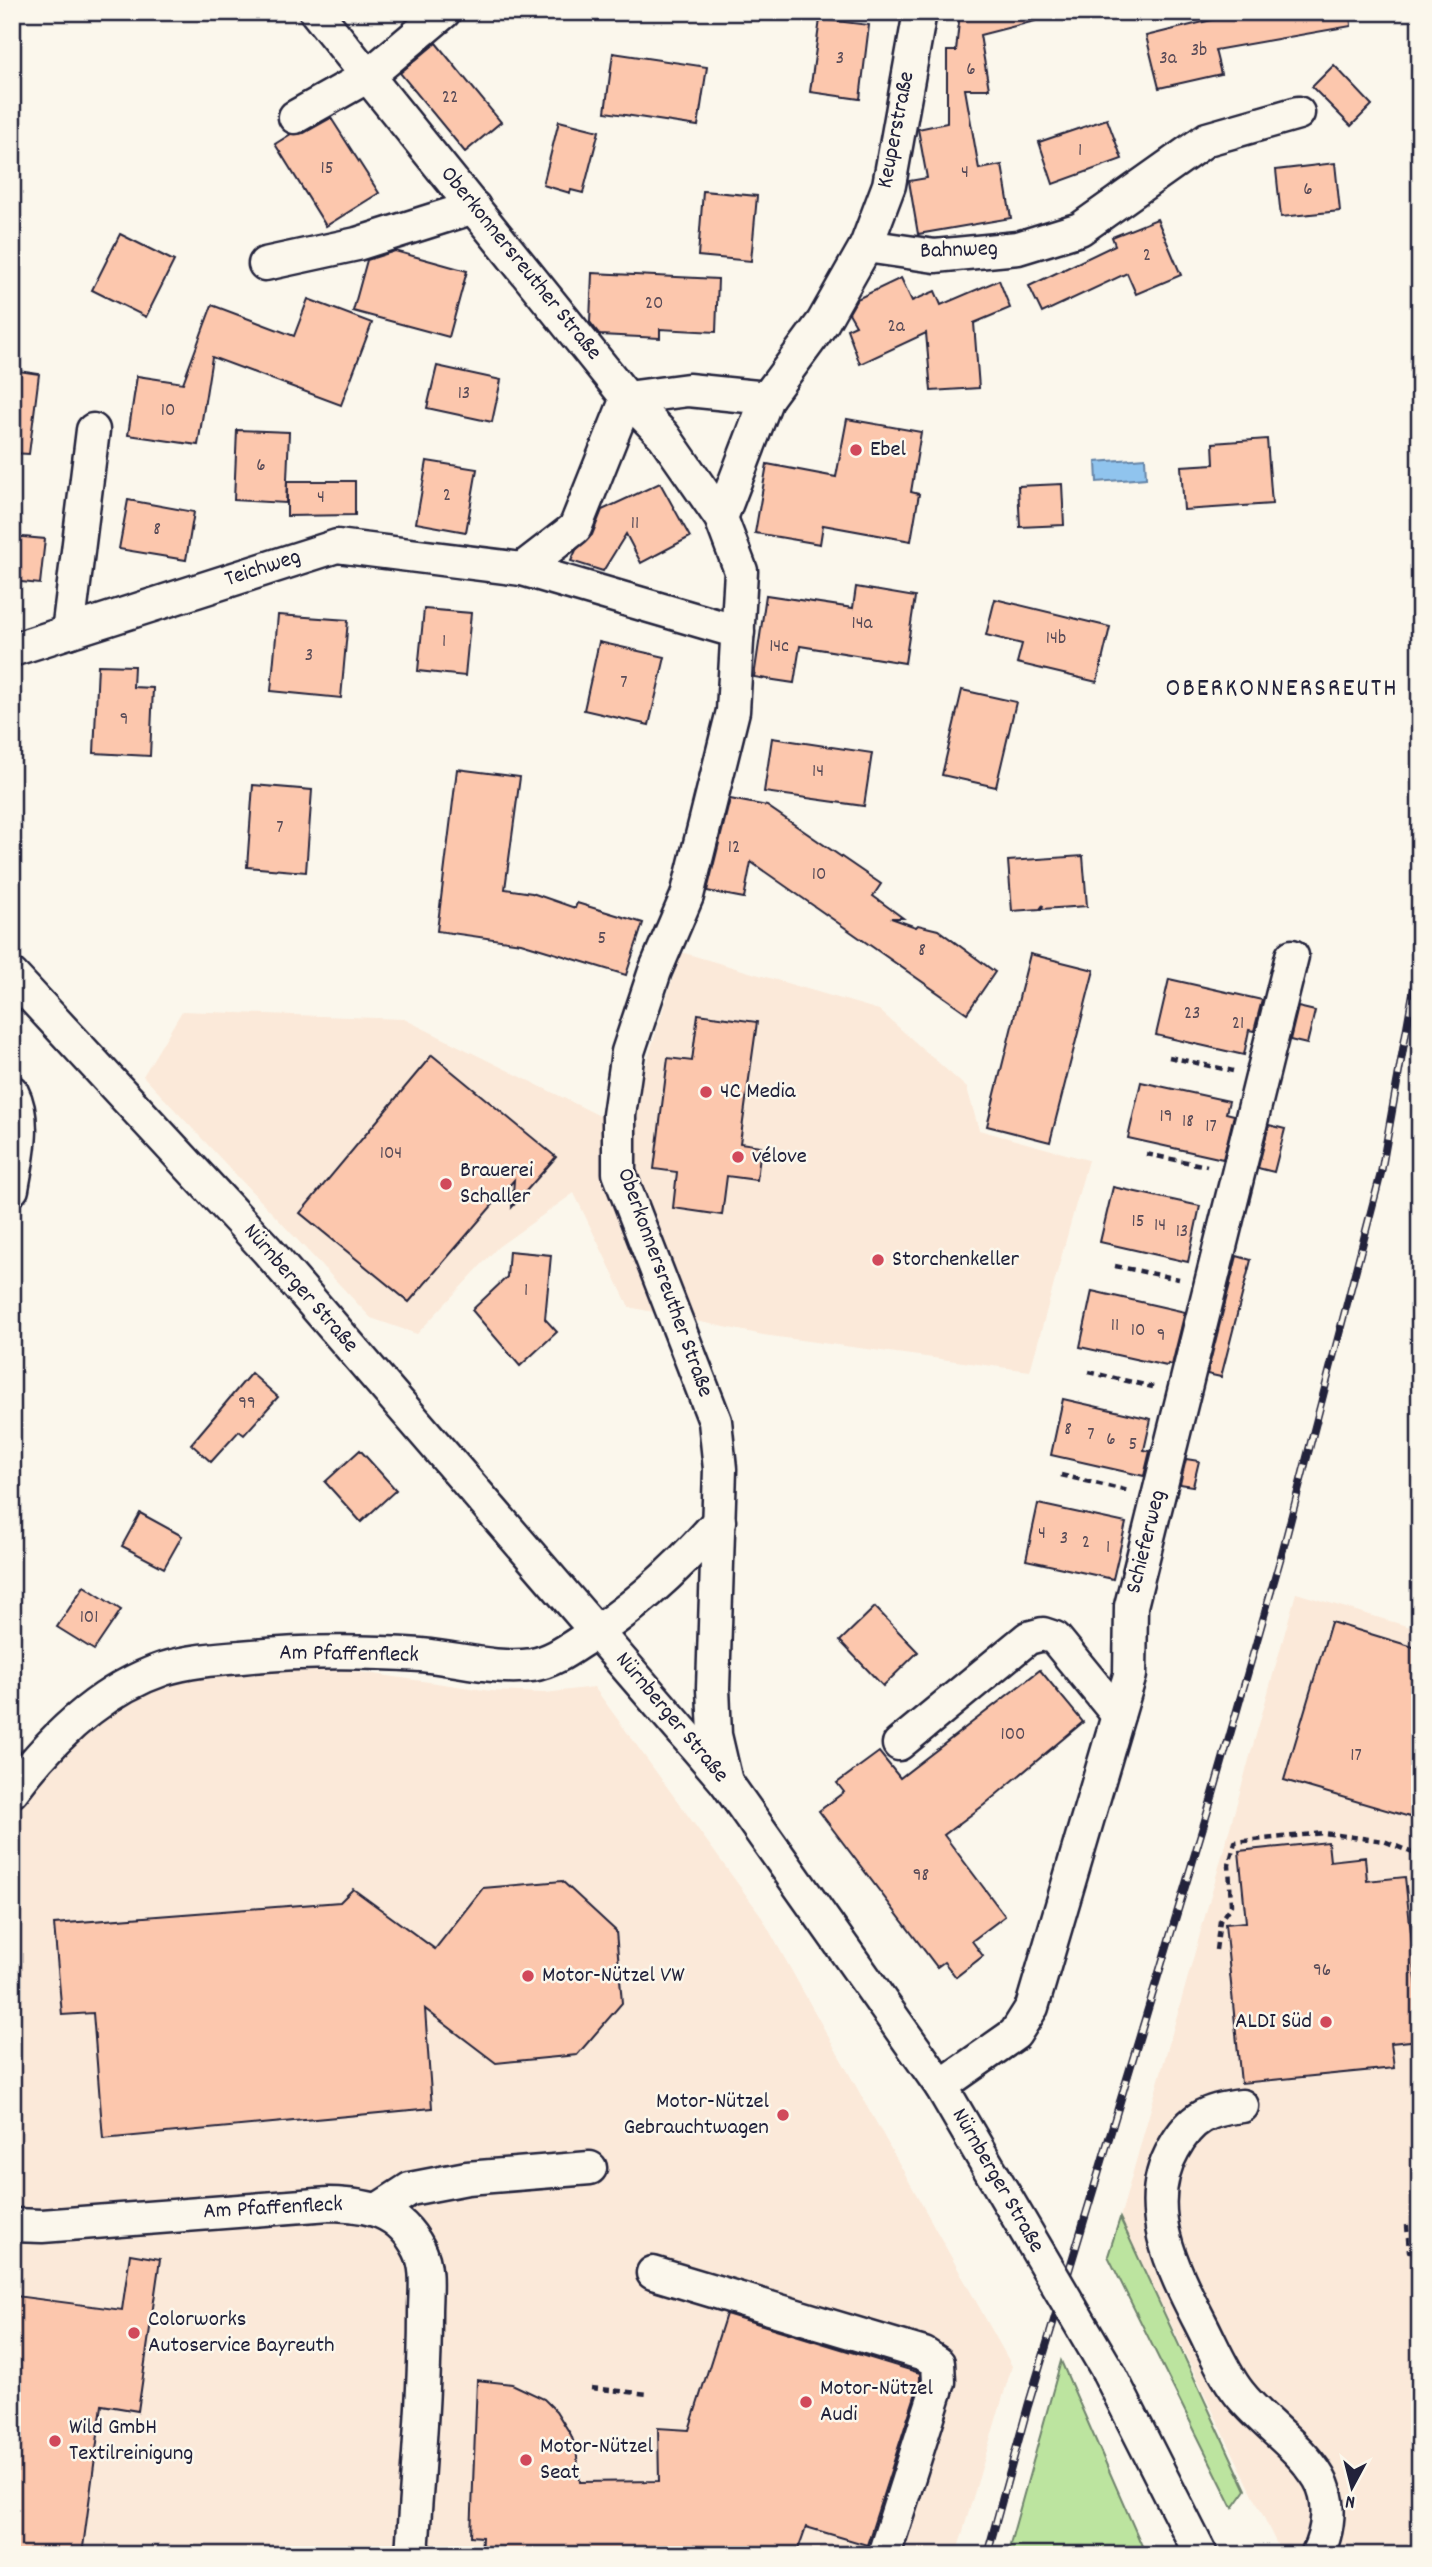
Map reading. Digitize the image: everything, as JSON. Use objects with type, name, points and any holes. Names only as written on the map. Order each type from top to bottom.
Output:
[{"type":"street","name":"Oberkonnersreuther Straße","points":[[316,12],[627,398],[664,436],[721,518],[740,571],[733,711],[687,896],[655,971],[628,1052],[619,1115],[619,1172],[715,1421],[720,1469],[713,1688],[715,1735],[726,1782]]},
{"type":"street","points":[[295,117],[368,76],[444,12]]},
{"type":"street","name":"Keuperstraße","points":[[866,246],[889,185],[920,12]]},
{"type":"street","name":"Bahnweg","points":[[866,246],[935,256],[1018,248],[1080,229],[1207,139],[1298,113]]},
{"type":"street","points":[[265,264],[357,244],[474,207]]},
{"type":"street","points":[[721,518],[767,398],[823,322],[866,246]]},
{"type":"street","points":[[522,569],[575,528],[627,398],[688,390],[767,398]]},
{"type":"street","points":[[68,632],[93,430]]},
{"type":"street","name":"Teichweg","points":[[12,650],[337,546],[522,569],[738,632]]},
{"type":"street","name":"Schieferweg","points":[[941,2086],[1015,2034],[1032,2007],[1130,1675],[1131,1606],[1292,956]]},
{"type":"street","name":"Nürnberger Straße","points":[[12,975],[267,1250],[726,1782],[941,2086],[1108,2371],[1201,2555]]},
{"type":"street","points":[[12,1093],[18,1102],[20,1132],[12,1189]]},
{"type":"street","points":[[598,1631],[656,1587],[689,1556],[719,1521]]},
{"type":"street","name":"Am Pfaffenfleck","points":[[12,1791],[33,1762],[91,1709],[130,1685],[162,1670],[203,1660],[284,1653],[422,1655],[509,1665],[533,1665],[554,1658],[598,1631]]},
{"type":"street","points":[[899,1744],[1028,1638],[1043,1634],[1055,1638],[1118,1715]]},
{"type":"street","points":[[1242,2106],[1209,2112],[1192,2122],[1181,2135],[1163,2170],[1160,2212],[1163,2233],[1173,2269],[1229,2378],[1249,2404],[1285,2438],[1319,2478],[1327,2496],[1328,2516],[1317,2555]]},
{"type":"street","points":[[412,2555],[425,2352],[425,2272],[419,2250],[406,2232],[396,2220],[379,2209],[410,2189],[467,2178],[590,2168]]},
{"type":"street","name":"Am Pfaffenfleck","points":[[12,2225],[42,2226],[329,2204],[358,2204],[379,2209]]},
{"type":"street","points":[[653,2273],[924,2354],[938,2363],[939,2382],[884,2555]]},
{"type":"path","points":[[1169,1057],[1262,1078]]},
{"type":"path","points":[[1146,1154],[1238,1173]]},
{"type":"path","points":[[1115,1266],[1210,1286]]},
{"type":"path","points":[[1089,1372],[1183,1395]]},
{"type":"path","points":[[1061,1475],[1158,1498]]},
{"type":"path","points":[[1216,1950],[1220,1921],[1231,1905],[1229,1865],[1235,1842],[1323,1833],[1384,1841],[1420,1856]]},
{"type":"path","points":[[1407,2224],[1409,2251],[1420,2251]]},
{"type":"path","points":[[591,2388],[649,2395]]},
{"type":"shaded area","points":[[681,952],[879,1010],[967,1088],[979,1130],[1088,1160],[1030,1371],[763,1335],[629,1307],[574,1193],[498,1247],[417,1334],[371,1318],[143,1076],[182,1011],[404,1019],[600,1116],[635,1100]]},
{"type":"shaded area","points":[[1296,1593],[1420,1630],[1420,2555],[1282,2555],[1120,2218]]},
{"type":"shaded area","points":[[333,1668],[491,1691],[545,1693],[594,1687],[760,1914],[1012,2366],[956,2555],[12,2555],[12,1811],[79,1736],[117,1710],[158,1689],[225,1670]]},
{"type":"green space","points":[[1120,2218],[1246,2490],[1233,2508],[1108,2256]]},
{"type":"green space","points":[[1061,2361],[1146,2555],[1007,2555]]},
{"type":"water","points":[[1145,458],[1146,478],[1097,482],[1096,462]]},
{"type":"building","points":[[960,12],[1034,12],[1035,21],[980,35],[989,89],[965,89],[979,169],[1002,165],[1011,218],[918,234],[909,181],[927,178],[918,129],[947,123],[947,51],[956,51]]},
{"type":"building","points":[[1244,12],[1350,12],[1351,26],[1215,50],[1221,74],[1159,88],[1146,36]]},
{"type":"building","points":[[820,19],[869,25],[860,99],[810,92]]},
{"type":"building","points":[[436,43],[501,122],[465,152],[400,73]]},
{"type":"building","points":[[613,53],[707,67],[698,126],[605,112]]},
{"type":"building","points":[[1334,65],[1372,105],[1351,126],[1312,87]]},
{"type":"building","points":[[331,118],[379,193],[326,226],[275,144],[291,134],[304,133]]},
{"type":"building","points":[[1107,119],[1122,159],[1053,184],[1039,142]]},
{"type":"building","points":[[559,121],[599,131],[583,193],[571,190],[570,193],[543,185]]},
{"type":"building","points":[[1335,163],[1340,211],[1281,217],[1276,170]]},
{"type":"building","points":[[703,191],[757,196],[751,261],[698,256]]},
{"type":"building","points":[[1157,219],[1181,275],[1136,294],[1127,273],[1042,313],[1029,286],[1115,245],[1112,237]]},
{"type":"building","points":[[120,234],[174,261],[146,317],[92,290]]},
{"type":"building","points":[[395,251],[467,271],[449,337],[353,311],[367,260]]},
{"type":"building","points":[[592,273],[718,279],[716,332],[660,329],[660,338],[600,335],[590,322]]},
{"type":"building","points":[[901,278],[912,301],[935,291],[941,305],[999,280],[1010,308],[974,323],[979,388],[931,391],[926,333],[860,364],[847,329],[856,325],[849,313],[857,299]]},
{"type":"building","points":[[308,299],[372,323],[341,405],[212,357],[198,445],[128,435],[137,376],[183,383],[212,305],[294,336]]},
{"type":"building","points":[[437,366],[501,380],[492,422],[427,408]]},
{"type":"building","points":[[12,370],[39,374],[29,454],[12,453]]},
{"type":"building","points":[[847,419],[921,432],[911,492],[919,494],[911,541],[823,525],[820,544],[755,533],[767,464],[836,477]]},
{"type":"building","points":[[237,430],[289,432],[286,503],[234,500]]},
{"type":"building","points":[[1267,439],[1272,504],[1184,510],[1181,466],[1214,464],[1213,443]]},
{"type":"building","points":[[427,461],[477,469],[466,532],[416,523]]},
{"type":"building","points":[[287,481],[355,481],[355,515],[287,516]]},
{"type":"building","points":[[660,483],[690,537],[641,563],[626,534],[603,571],[571,561],[576,550],[592,535],[602,510]]},
{"type":"building","points":[[1062,484],[1064,525],[1020,527],[1018,486]]},
{"type":"building","points":[[128,500],[194,512],[186,560],[119,549]]},
{"type":"building","points":[[12,536],[45,539],[40,584],[12,581]]},
{"type":"building","points":[[856,587],[915,597],[905,663],[800,646],[794,683],[754,677],[766,595],[853,608]]},
{"type":"building","points":[[995,599],[1110,627],[1097,682],[1017,663],[1022,644],[986,635]]},
{"type":"building","points":[[424,609],[471,613],[465,676],[418,671]]},
{"type":"building","points":[[278,615],[348,620],[341,698],[271,691]]},
{"type":"building","points":[[599,642],[665,657],[649,725],[584,710]]},
{"type":"building","points":[[98,665],[134,666],[133,687],[153,688],[150,756],[94,753]]},
{"type":"building","points":[[962,690],[1016,702],[996,787],[942,775]]},
{"type":"building","points":[[772,738],[872,753],[864,806],[764,792]]},
{"type":"building","points":[[457,769],[520,777],[505,889],[532,893],[575,908],[577,903],[643,923],[626,975],[521,943],[437,931]]},
{"type":"building","points":[[253,785],[312,790],[306,872],[247,867]]},
{"type":"building","points":[[730,799],[767,806],[881,884],[873,896],[903,918],[891,918],[916,927],[918,925],[938,930],[995,972],[967,1013],[751,862],[744,898],[707,891]]},
{"type":"building","points":[[1083,856],[1087,906],[1042,909],[1043,905],[1040,909],[1012,911],[1008,861]]},
{"type":"building","points":[[1030,954],[1094,970],[1050,1142],[987,1126]]},
{"type":"building","points":[[1169,979],[1262,1000],[1254,1031],[1249,1030],[1244,1055],[1156,1035]]},
{"type":"building","points":[[1298,1007],[1315,1011],[1307,1044],[1290,1040]]},
{"type":"building","name":"4C Media","points":[[698,1014],[757,1022],[740,1143],[761,1146],[757,1180],[727,1176],[722,1215],[673,1208],[677,1172],[654,1169],[668,1058],[692,1061]]},
{"type":"building","points":[[432,1055],[556,1157],[512,1207],[514,1180],[409,1302],[300,1213]]},
{"type":"building","points":[[1141,1082],[1229,1101],[1226,1113],[1234,1115],[1223,1159],[1128,1138]]},
{"type":"building","points":[[1269,1125],[1285,1129],[1274,1172],[1258,1168]]},
{"type":"building","points":[[1113,1187],[1200,1206],[1188,1262],[1100,1242]]},
{"type":"building","points":[[509,1251],[551,1255],[545,1319],[557,1332],[520,1366],[472,1310],[507,1277]]},
{"type":"building","points":[[1237,1256],[1251,1260],[1221,1377],[1207,1374]]},
{"type":"building","points":[[1092,1291],[1185,1312],[1172,1365],[1080,1347]]},
{"type":"building","points":[[251,1373],[278,1397],[244,1435],[239,1431],[211,1462],[191,1444]]},
{"type":"building","points":[[1063,1399],[1151,1419],[1144,1450],[1150,1451],[1144,1476],[1051,1455]]},
{"type":"building","points":[[360,1450],[396,1490],[361,1522],[325,1482]]},
{"type":"building","points":[[1186,1459],[1199,1461],[1193,1486],[1180,1484]]},
{"type":"building","points":[[1038,1504],[1126,1523],[1113,1579],[1026,1560]]},
{"type":"building","points":[[140,1513],[182,1536],[164,1568],[122,1546]]},
{"type":"building","points":[[84,1586],[121,1610],[94,1650],[57,1627]]},
{"type":"building","points":[[875,1607],[918,1652],[883,1686],[840,1641]]},
{"type":"building","points":[[1331,1622],[1420,1649],[1420,1820],[1284,1780]]},
{"type":"building","points":[[1040,1670],[1083,1722],[944,1835],[1005,1916],[972,1941],[983,1956],[956,1977],[944,1962],[937,1967],[819,1811],[844,1792],[837,1783],[879,1752],[900,1778]]},
{"type":"building","points":[[1328,1842],[1330,1861],[1365,1857],[1367,1881],[1405,1877],[1420,2040],[1391,2043],[1394,2068],[1241,2083],[1225,1924],[1246,1922],[1239,1851]]},
{"type":"building","points":[[562,1881],[616,1931],[622,2003],[577,2055],[496,2063],[425,2009],[432,2108],[103,2139],[93,2013],[62,2015],[54,1924],[340,1902],[353,1889],[435,1949],[483,1888]]},
{"type":"building","name":"Wild GmbH Textilreinigung","points":[[130,2254],[160,2259],[138,2411],[102,2405],[82,2555],[12,2555],[12,2327],[16,2296],[122,2310]]},
{"type":"building","points":[[726,2314],[920,2373],[867,2545],[806,2527],[796,2555],[481,2555],[482,2537],[471,2536],[477,2380],[512,2384],[544,2399],[556,2411],[571,2435],[576,2449],[580,2482],[659,2481],[658,2428],[689,2430]]},
{"type":"railway","points":[[987,2555],[1028,2406],[1213,1794],[1282,1553],[1381,1173],[1420,954]]},
{"type":"place","name":"Ebel","points":[[856,450]]},
{"type":"place","name":"4C Media","points":[[706,1092]]},
{"type":"place","name":"vélove","points":[[738,1157]]},
{"type":"place","name":"Brauerei Schaller","points":[[446,1184]]},
{"type":"place","name":"Storchenkeller","points":[[878,1260]]},
{"type":"place","name":"Motor-Nützel VW","points":[[528,1976]]},
{"type":"place","name":"ALDI Süd","points":[[1326,2022]]},
{"type":"place","name":"Motor-Nützel Gebrauchtwagen","points":[[783,2115]]},
{"type":"place","name":"Colorworks Autoservice Bayreuth","points":[[134,2333]]},
{"type":"place","name":"Motor-Nützel Audi","points":[[806,2402]]},
{"type":"place","name":"Wild GmbH Textilreinigung","points":[[55,2441]]},
{"type":"place","name":"Motor-Nützel Seat","points":[[526,2460]]},
{"type":"district","name":"OBERKONNERSREUTH","points":[[1282,689]]}]
